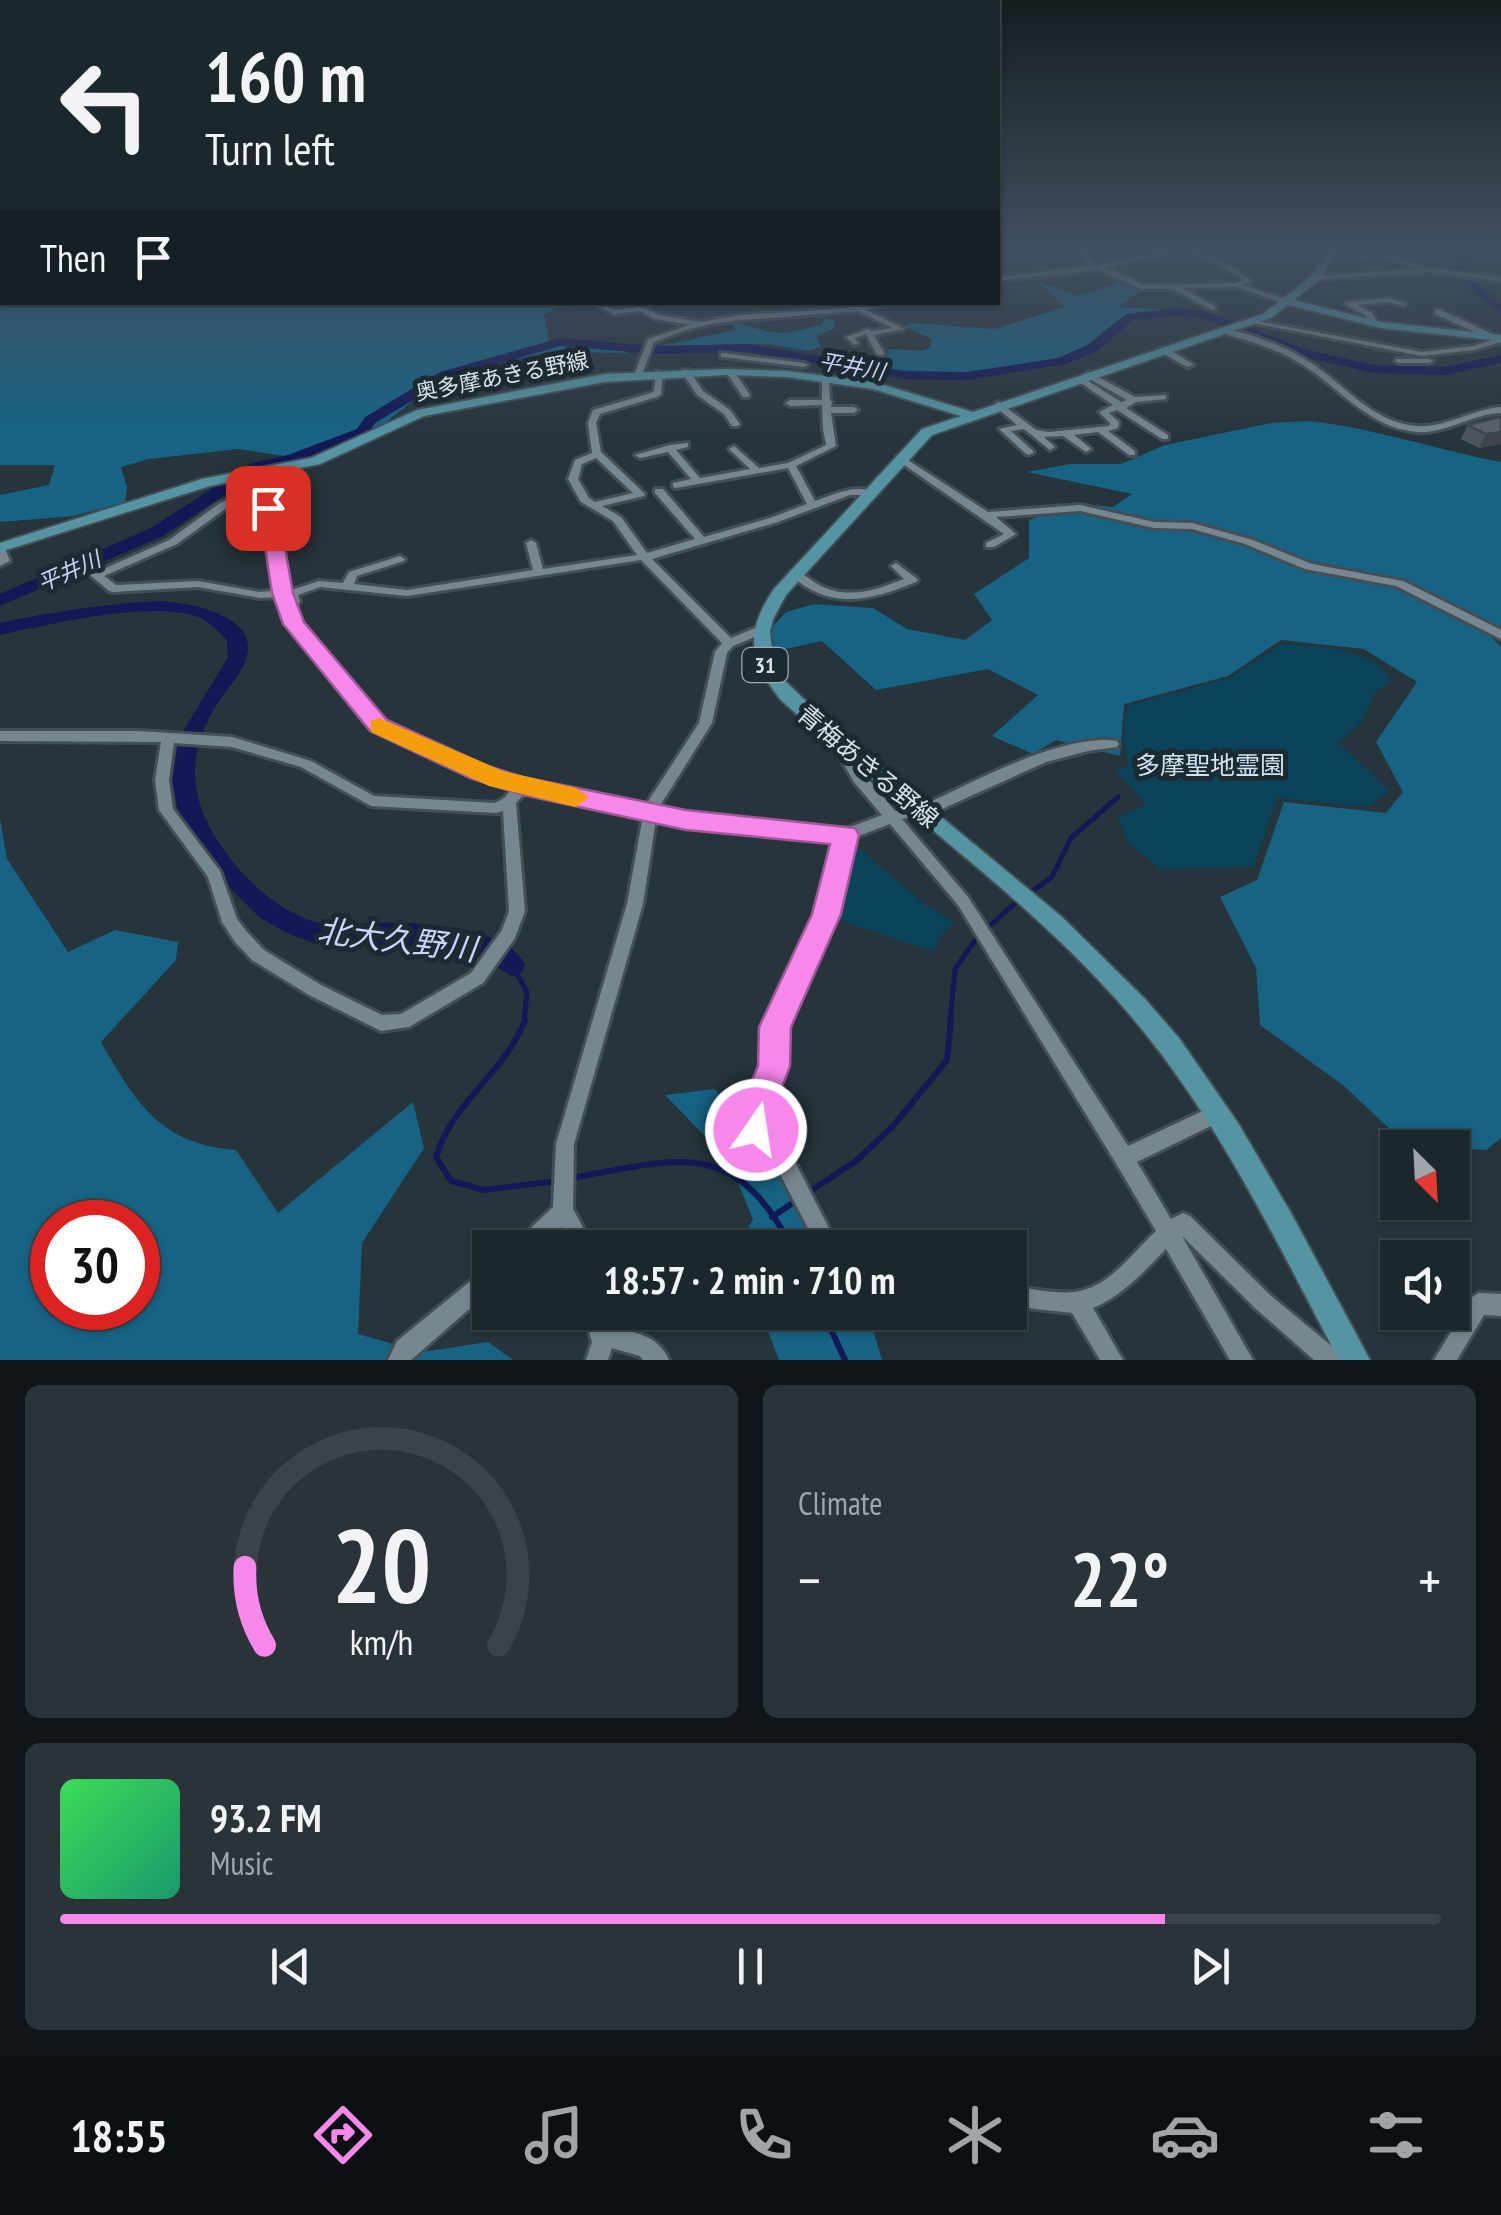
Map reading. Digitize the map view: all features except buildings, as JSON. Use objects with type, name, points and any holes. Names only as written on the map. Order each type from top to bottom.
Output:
[{"type":"main road","name":"31","points":[[760,630],[769,606],[795,574],[927,432],[1252,323],[1272,311]]},
{"type":"main road","points":[[1325,311],[1374,324],[1499,338]]},
{"type":"main road","name":"奥多摩あきる野線","points":[[0,548],[228,478],[288,468],[430,411],[638,375],[730,372],[826,380],[985,410]]},
{"type":"main road","name":"青梅あきる野線","points":[[760,630],[762,656],[772,679],[852,753],[1026,900],[1140,1008],[1216,1114],[1356,1360]]},
{"type":"street","points":[[646,311],[658,318],[700,325]]},
{"type":"street","points":[[638,375],[646,350],[655,339],[700,325],[787,311]]},
{"type":"street","points":[[854,342],[850,337],[854,334],[901,329],[863,311]]},
{"type":"street","points":[[1363,311],[1374,324]]},
{"type":"street","points":[[1438,312],[1499,338]]},
{"type":"street","points":[[1252,323],[1422,354],[1484,346],[1499,338]]},
{"type":"street","points":[[1228,330],[1294,355],[1357,405],[1392,423],[1424,429],[1462,416],[1501,410]]},
{"type":"street","points":[[872,333],[880,353]]},
{"type":"street","points":[[1164,350],[1190,365]]},
{"type":"street","points":[[1399,362],[1430,362],[1422,354]]},
{"type":"street","points":[[724,355],[804,365]]},
{"type":"street","points":[[686,372],[700,393],[727,412],[734,424]]},
{"type":"street","points":[[730,372],[746,396]]},
{"type":"street","points":[[594,505],[640,494],[597,453],[592,423],[596,412],[654,396],[658,392],[659,374]]},
{"type":"street","points":[[1084,377],[1134,400]]},
{"type":"street","points":[[1084,377],[1165,437]]},
{"type":"street","points":[[676,486],[791,466],[831,446],[826,431],[826,380]]},
{"type":"street","points":[[1029,452],[1004,430],[1065,433],[1113,428],[1115,422],[1102,412],[1134,400],[1164,397]]},
{"type":"street","points":[[790,403],[854,410]]},
{"type":"street","points":[[985,410],[1010,428]]},
{"type":"street","points":[[985,410],[1029,429],[1050,447]]},
{"type":"street","points":[[1101,430],[1132,453]]},
{"type":"street","points":[[1065,433],[1086,449]]},
{"type":"street","points":[[640,455],[685,445]]},
{"type":"street","points":[[670,448],[697,480]]},
{"type":"street","points":[[734,449],[756,470]]},
{"type":"street","points":[[597,453],[578,462],[573,474],[580,494],[618,520],[644,557],[729,643]]},
{"type":"street","points":[[900,458],[1011,534],[990,545]]},
{"type":"street","points":[[791,466],[811,503]]},
{"type":"street","points":[[283,593],[260,595],[198,584],[113,589],[96,574],[172,542],[224,505],[290,478],[288,468]]},
{"type":"street","points":[[264,488],[287,608],[298,631],[370,720],[479,772],[523,786],[650,814],[846,835],[920,810],[1053,755],[1086,745],[1112,744]]},
{"type":"street","points":[[659,491],[702,541]]},
{"type":"street","points":[[287,608],[293,605],[292,593],[309,584],[408,593],[538,570],[644,557],[788,515],[811,503],[849,492],[870,492]]},
{"type":"street","points":[[986,515],[1080,508],[1154,525],[1192,526],[1249,542],[1308,567],[1399,583],[1501,635]]},
{"type":"street","points":[[531,543],[538,570]]},
{"type":"street","points":[[0,548],[5,561],[0,563]]},
{"type":"street","points":[[346,588],[353,574],[400,559]]},
{"type":"street","points":[[795,574],[822,594],[863,597],[912,580],[896,566]]},
{"type":"street","points":[[576,1230],[563,1202],[564,1162],[593,1035],[634,904],[650,814],[706,723],[714,672],[729,643],[760,630]]},
{"type":"street","points":[[0,736],[172,739],[253,746],[306,764],[371,801],[482,809],[509,802],[523,786]]},
{"type":"street","points":[[172,739],[162,780],[166,810],[214,876],[230,922],[258,955],[368,1018],[394,1024],[484,970],[510,933],[517,911],[509,802]]},
{"type":"street","points":[[852,753],[853,768],[963,901],[1124,1158],[1242,1360]]},
{"type":"street","points":[[820,1230],[782,1160],[756,1130],[753,1118],[774,1066],[775,1027],[827,914],[846,835]]},
{"type":"street","points":[[1124,1158],[1216,1114]]},
{"type":"street","points":[[539,1230],[563,1202]]},
{"type":"street","points":[[1027,1298],[1078,1302],[1098,1295],[1124,1278],[1166,1233],[1183,1224],[1263,1302],[1331,1360]]},
{"type":"street","points":[[399,1360],[406,1349],[472,1293]]},
{"type":"street","points":[[1078,1302],[1112,1360]]},
{"type":"street","points":[[1445,1360],[1479,1304],[1501,1305]]},
{"type":"street","points":[[598,1330],[599,1334],[646,1347],[658,1360]]},
{"type":"street","points":[[598,1360],[605,1335]]},
{"type":"green space","name":"多摩聖地霊園","points":[[1282,644],[1358,655],[1383,670],[1392,681],[1375,692],[1361,722],[1339,743],[1390,791],[1367,807],[1277,798],[1253,867],[1160,869],[1128,843],[1118,817],[1146,804],[1115,771],[1129,765],[1123,741],[1127,706],[1230,678]]},
{"type":"green space","points":[[851,842],[922,902],[955,923],[939,937],[933,952],[830,917]]},
{"type":"shaded area","points":[[0,311],[550,311],[544,315],[549,341],[634,345],[626,353],[548,352],[489,366],[419,396],[380,427],[290,457],[238,449],[149,459],[121,467],[127,488],[125,502],[74,516],[0,522],[0,495],[49,485],[55,465],[0,465]]},
{"type":"shaded area","points":[[1051,311],[1156,311],[1115,323],[1072,355],[1028,369],[953,374],[882,368],[889,349],[923,351],[930,347],[932,339],[905,326],[913,323],[994,329]]},
{"type":"shaded area","points":[[824,319],[834,320],[835,328],[816,336],[821,347],[808,351],[767,344],[660,346],[736,330],[732,324],[786,333],[822,325]]},
{"type":"shaded area","points":[[1309,421],[1358,429],[1501,462],[1501,631],[1490,636],[1501,647],[1501,1138],[1486,1150],[1470,1149],[1470,1130],[1391,1130],[1344,1086],[1260,1025],[1256,968],[1220,897],[1257,880],[1284,802],[1386,813],[1403,792],[1376,742],[1417,682],[1364,649],[1281,640],[1228,676],[1124,704],[1120,756],[1056,740],[1033,754],[992,736],[1038,695],[988,669],[876,690],[822,641],[776,651],[765,635],[786,612],[814,604],[873,608],[907,629],[965,640],[992,620],[974,594],[1029,558],[1029,520],[1074,503],[1113,507],[1132,494],[1027,472],[1070,464],[1121,464],[1165,445],[1271,423]]},
{"type":"shaded area","points":[[0,818],[7,859],[68,952],[115,930],[178,942],[176,960],[101,1042],[126,1084],[153,1117],[188,1139],[236,1150],[278,1213],[413,1102],[424,1148],[362,1243],[358,1334],[422,1352],[488,1342],[513,1360],[0,1360]]},
{"type":"shaded area","points":[[715,1089],[788,1183],[811,1230],[747,1230],[753,1219],[729,1161],[665,1095]]},
{"type":"shaded area","points":[[768,1330],[873,1330],[882,1360],[779,1360]]},
{"type":"waterway","name":"平井川","points":[[0,601],[157,532],[257,466],[292,459],[362,432],[370,420],[445,375],[560,342],[655,350],[748,348],[905,375],[967,376],[1061,361],[1093,348],[1130,317],[1175,312],[1201,314],[1304,353],[1374,369],[1445,371],[1501,359]]},
{"type":"waterway","name":"北大久野川","points":[[0,629],[130,608],[181,608],[215,619],[236,639],[238,657],[195,726],[185,750],[183,778],[189,807],[220,863],[268,909],[319,934],[403,934],[458,939],[483,947],[512,965]]},
{"type":"waterway","points":[[1028,894],[1052,877],[1071,838],[1118,797]]},
{"type":"waterway","points":[[986,929],[1020,899]]},
{"type":"waterway","points":[[950,1022],[955,969],[979,935]]},
{"type":"waterway","name":"北大久野川","points":[[512,965],[527,992],[524,1022]]},
{"type":"waterway","name":"北大久野川","points":[[525,1020],[505,1056],[454,1120],[436,1157],[451,1181],[484,1190],[557,1181]]},
{"type":"waterway","points":[[809,1192],[856,1161],[894,1125],[947,1060],[951,1020]]},
{"type":"waterway","name":"北大久野川","points":[[571,1178],[641,1165],[699,1164],[724,1171],[748,1186],[773,1216]]},
{"type":"waterway","points":[[773,1216],[797,1200]]},
{"type":"waterway","name":"北大久野川","points":[[773,1216],[781,1230]]},
{"type":"waterway","name":"北大久野川","points":[[831,1330],[845,1360]]},
{"type":"slow traffic","points":[[379,726],[498,779],[576,797]]},
{"type":"route","points":[[268,508],[283,593],[294,624],[378,726],[479,772],[523,786],[686,820],[846,835],[827,914],[775,1027],[774,1066],[753,1118],[756,1130]]}]
